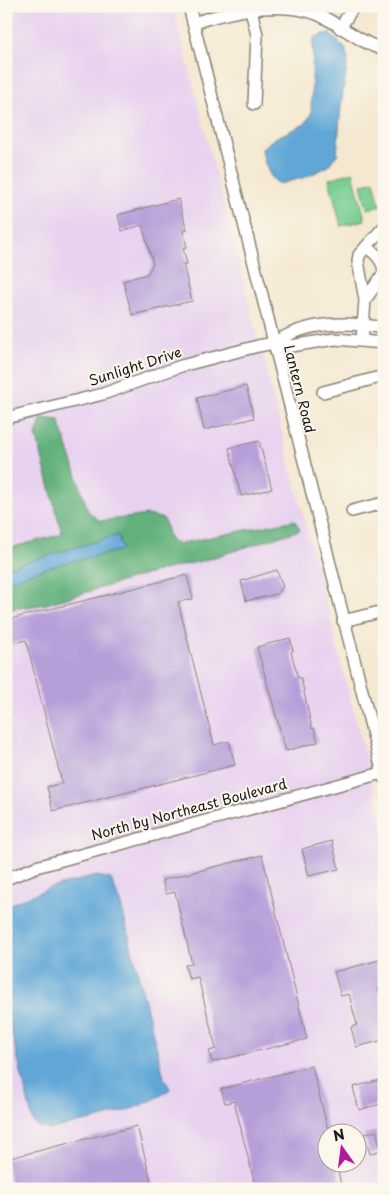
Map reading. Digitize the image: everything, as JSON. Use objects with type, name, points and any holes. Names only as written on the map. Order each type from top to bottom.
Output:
[{"type":"street","name":"Lantern Road","points":[[189,6],[383,775]]},
{"type":"street","points":[[193,23],[251,8],[286,6],[317,14],[363,42],[384,50]]},
{"type":"street","points":[[340,28],[354,6]]},
{"type":"street","points":[[251,8],[257,35],[254,104]]},
{"type":"street","points":[[362,340],[365,300],[358,261],[359,255],[384,227]]},
{"type":"street","points":[[365,300],[384,272],[384,263],[374,252],[366,248]]},
{"type":"street","points":[[274,344],[288,334],[343,322],[384,328]]},
{"type":"street","points":[[274,344],[291,346],[319,341],[362,340],[384,343]]},
{"type":"street","name":"Sunlight Drive","points":[[6,418],[103,394],[181,366],[274,344]]},
{"type":"street","points":[[323,392],[384,376]]},
{"type":"street","points":[[352,511],[384,503]]},
{"type":"street","points":[[343,621],[384,611]]},
{"type":"street","name":"North by Northeast Boulevard","points":[[6,879],[36,866],[383,775]]},
{"type":"shaded area","points":[[6,6],[173,6],[384,830],[384,1189],[6,1189]]},
{"type":"green space","points":[[353,172],[365,220],[341,226],[329,179]]},
{"type":"green space","points":[[374,181],[380,206],[367,209],[361,185]]},
{"type":"green space","points":[[42,418],[59,420],[88,511],[100,521],[148,515],[164,519],[169,538],[177,544],[295,520],[300,530],[202,561],[162,570],[46,604],[6,610],[6,549],[62,534],[36,435]]},
{"type":"water","points":[[329,33],[345,48],[348,60],[341,105],[337,155],[327,167],[306,177],[279,184],[269,173],[262,149],[273,139],[305,124],[311,114],[313,43],[315,37]]},
{"type":"water","points":[[118,535],[122,550],[49,567],[6,583],[6,568]]},
{"type":"water","points":[[97,876],[111,879],[121,905],[164,1078],[170,1089],[128,1110],[49,1130],[37,1126],[33,1122],[10,1026],[6,1022],[6,906],[52,887]]},
{"type":"building","points":[[178,199],[187,230],[183,231],[187,247],[183,248],[187,264],[183,264],[192,301],[132,315],[123,281],[147,274],[153,264],[142,225],[122,231],[118,215]]},
{"type":"building","points":[[246,386],[254,418],[204,430],[197,398]]},
{"type":"building","points":[[259,441],[272,489],[241,496],[229,448]]},
{"type":"building","points":[[277,570],[283,587],[277,594],[246,601],[241,581]]},
{"type":"building","points":[[187,575],[193,599],[178,602],[214,745],[229,741],[235,765],[53,811],[47,787],[62,783],[26,640],[11,644],[6,620]]},
{"type":"building","points":[[290,638],[293,651],[291,652],[298,678],[301,678],[312,729],[314,728],[318,742],[286,751],[257,647]]},
{"type":"building","points":[[332,841],[339,869],[309,876],[302,849]]},
{"type":"building","points":[[262,855],[307,1039],[212,1062],[209,1051],[216,1049],[198,977],[189,979],[185,965],[192,964],[175,892],[166,894],[162,880]]},
{"type":"building","points":[[384,959],[384,988],[378,989],[384,1013],[384,1040],[356,1047],[351,1027],[357,1025],[349,994],[341,996],[334,972]]},
{"type":"building","points":[[312,1066],[326,1122],[318,1122],[318,1172],[338,1172],[342,1189],[256,1189],[234,1101],[225,1103],[221,1089]]},
{"type":"building","points":[[384,1079],[384,1103],[359,1110],[353,1087]]},
{"type":"building","points":[[137,1126],[153,1189],[12,1189],[6,1159]]},
{"type":"building","points":[[376,1131],[381,1150],[370,1154],[368,1133]]}]
